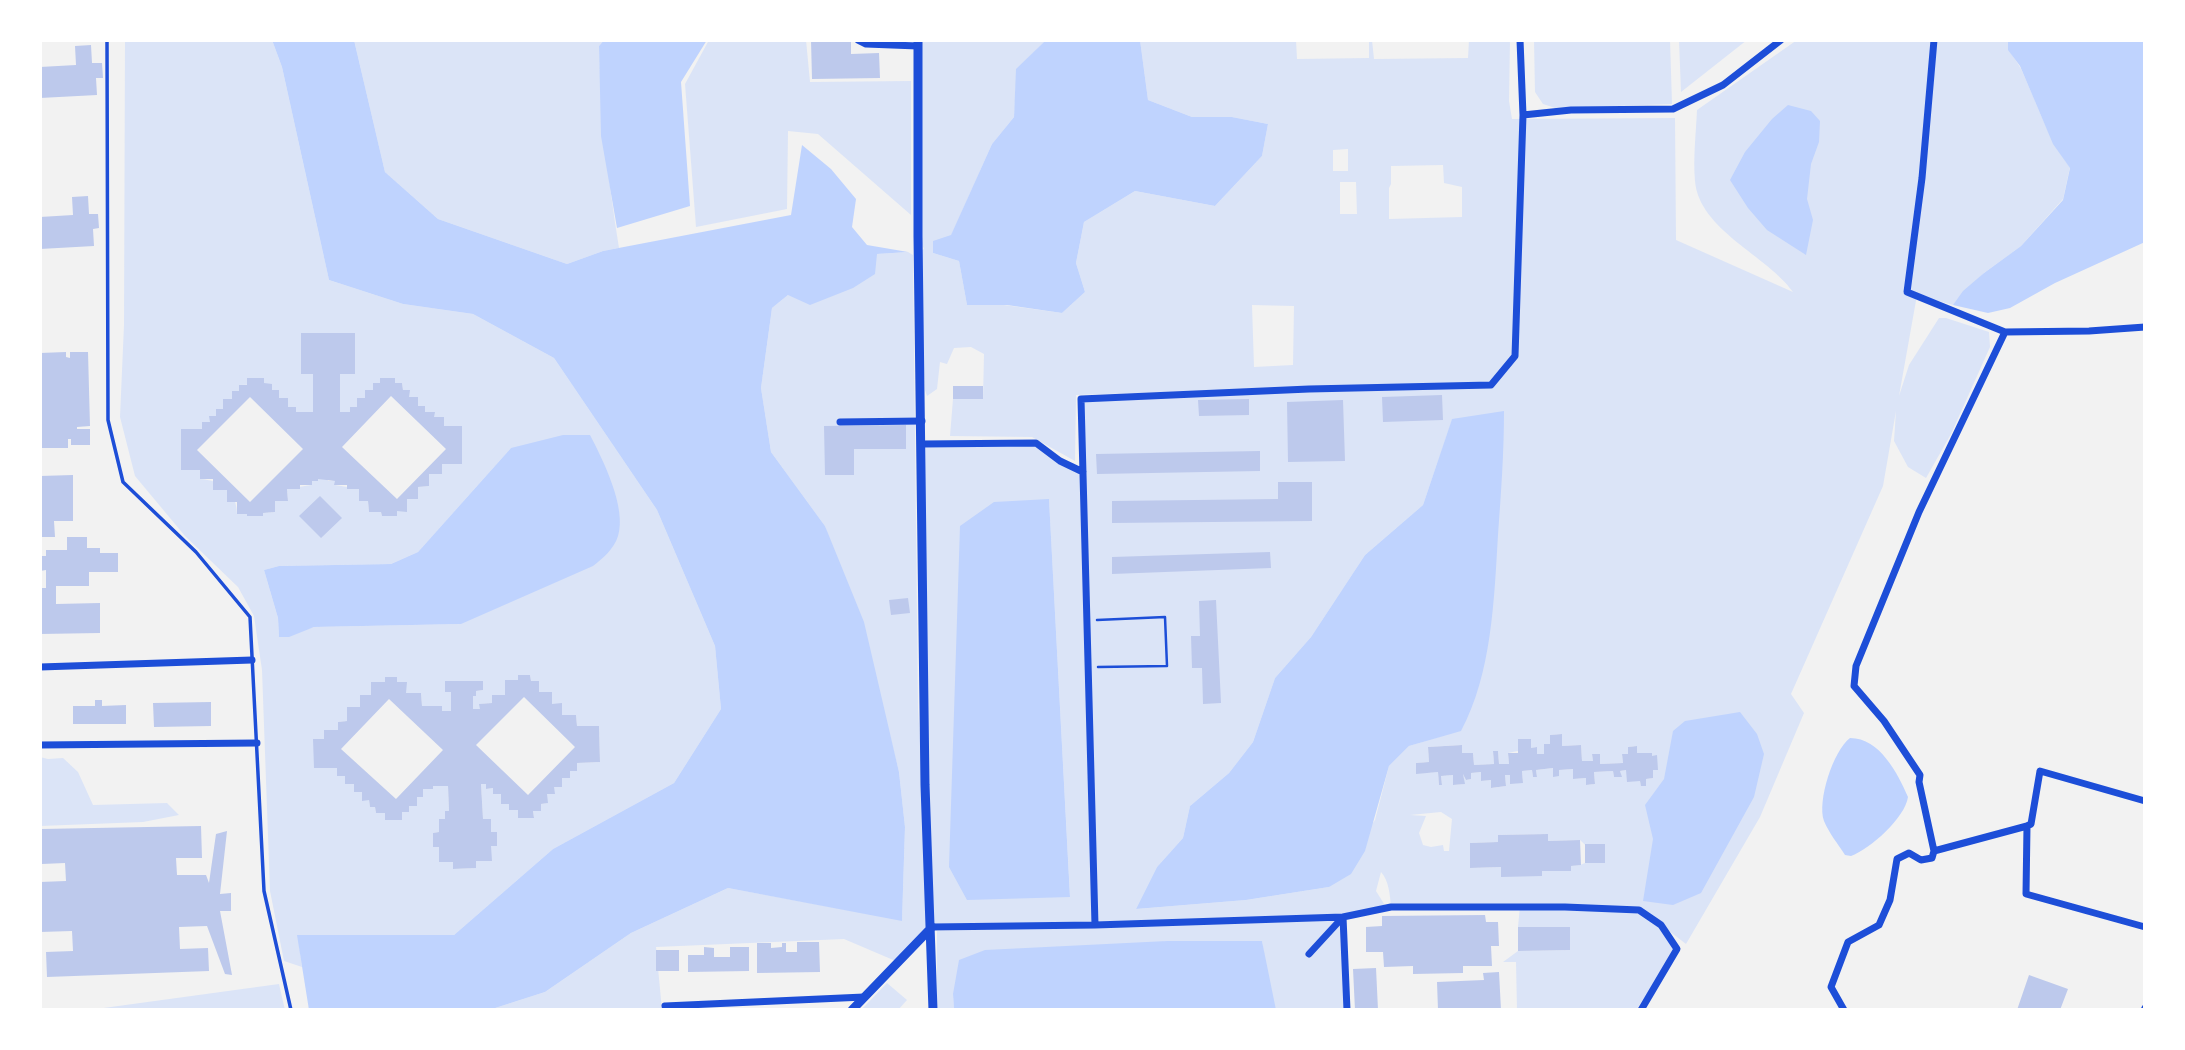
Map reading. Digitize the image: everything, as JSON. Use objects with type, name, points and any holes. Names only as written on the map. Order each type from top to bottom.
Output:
[{"type":"street","points":[[858,40],[866,44],[918,43],[925,785],[933,1010]]},
{"type":"street","points":[[1095,925],[1081,398],[1491,385],[1515,356],[1523,115],[1520,40]]},
{"type":"street","points":[[1523,115],[1571,110],[1673,109],[1724,85],[1781,40]]},
{"type":"street","points":[[1934,40],[1922,178],[1908,292],[2005,332],[2145,327]]},
{"type":"street","points":[[1844,1010],[1831,986],[1848,942],[1879,925],[1890,900],[1897,859],[1909,853],[1921,860],[1933,858],[1934,850],[1919,782],[1920,775],[1884,721],[1854,686],[1856,666],[1919,512],[2005,332]]},
{"type":"street","points":[[840,422],[922,421]]},
{"type":"street","points":[[922,444],[1036,443],[1060,461],[1083,472]]},
{"type":"street","points":[[40,667],[252,660]]},
{"type":"street","points":[[40,745],[257,743]]},
{"type":"street","points":[[1934,850],[2031,824],[2040,771],[2145,801]]},
{"type":"street","points":[[2027,826],[2026,894],[2145,928]]},
{"type":"street","points":[[852,1010],[932,927],[1343,917],[1391,907],[1565,907],[1639,910],[1661,925],[1677,950],[1641,1010]]},
{"type":"street","points":[[1309,954],[1343,917]]},
{"type":"street","points":[[1343,917],[1347,1010]]},
{"type":"street","points":[[666,1010],[665,1006],[864,997]]},
{"type":"lane","points":[[107,40],[108,420],[123,482],[196,552],[250,617],[264,891],[291,1010]]},
{"type":"path","points":[[1087,621],[1166,617],[1167,666],[1088,667]]},
{"type":"shaded area","points":[[125,40],[272,40],[282,67],[329,280],[403,304],[473,314],[554,358],[657,510],[715,646],[721,709],[674,783],[553,849],[454,935],[298,935],[302,967],[284,961],[270,891],[262,670],[254,616],[238,587],[185,536],[135,476],[120,417],[124,325]],"holes":[[[302,333],[354,333],[355,373],[340,374],[340,412],[350,412],[357,407],[357,398],[365,398],[365,390],[373,390],[373,384],[380,383],[380,378],[395,379],[395,383],[402,383],[403,390],[409,390],[409,397],[418,406],[425,407],[425,412],[434,412],[434,417],[444,418],[444,426],[462,426],[462,464],[442,464],[442,474],[429,474],[429,486],[418,487],[418,499],[407,499],[407,511],[397,511],[397,516],[382,516],[381,512],[369,512],[368,501],[359,500],[359,489],[335,485],[335,481],[327,479],[318,479],[312,481],[311,485],[287,489],[288,501],[275,501],[275,512],[263,513],[262,516],[237,514],[234,499],[226,489],[215,482],[200,479],[200,470],[181,469],[181,429],[202,429],[210,422],[210,416],[216,416],[223,409],[223,399],[232,399],[232,392],[239,391],[239,385],[272,384],[272,390],[279,390],[279,398],[287,398],[288,407],[296,412],[313,412],[313,374]],[[511,448],[461,624],[314,627],[279,637],[278,618],[264,570],[279,566],[391,564],[418,552]],[[519,675],[530,675],[531,681],[539,682],[539,692],[552,704],[562,704],[562,715],[576,715],[577,726],[599,726],[600,762],[577,763],[577,771],[570,771],[570,778],[562,778],[554,787],[554,794],[547,794],[547,803],[541,804],[541,811],[533,811],[534,817],[518,818],[518,810],[509,810],[509,804],[501,804],[501,794],[493,794],[493,788],[486,789],[486,784],[481,784],[483,819],[491,819],[491,861],[476,861],[475,868],[454,869],[453,862],[439,847],[433,847],[433,833],[439,832],[439,820],[445,819],[445,811],[449,811],[448,786],[423,789],[423,797],[417,797],[409,806],[409,812],[402,812],[402,820],[385,820],[385,813],[376,813],[375,807],[370,807],[369,800],[362,800],[362,792],[354,784],[345,784],[345,776],[337,768],[314,768],[314,740],[324,739],[324,730],[338,730],[338,722],[347,721],[347,707],[360,707],[360,695],[371,695],[371,682],[385,682],[385,677],[397,677],[397,682],[406,682],[406,693],[421,693],[422,706],[441,706],[442,711],[451,711],[451,692],[445,681],[483,681],[483,690],[476,691],[476,696],[473,696],[473,709],[480,709],[480,704],[492,703],[492,695],[505,695]]]},
{"type":"shaded area","points":[[354,40],[604,40],[599,46],[601,97],[619,248],[567,264],[438,219],[385,172]]},
{"type":"shaded area","points":[[709,40],[806,40],[810,82],[911,81],[911,215],[818,134],[788,131],[787,209],[696,227],[685,84]]},
{"type":"shaded area","points":[[918,40],[1046,40],[1017,69],[1014,117],[992,144],[951,236],[933,245],[933,253],[959,261],[967,305],[1004,305],[1062,313],[1085,292],[1076,263],[1084,222],[1135,191],[1215,206],[1262,156],[1268,124],[1232,117],[1192,117],[1148,100],[1140,40],[1296,40],[1297,59],[1369,58],[1369,40],[1372,40],[1374,59],[1468,58],[1469,40],[1510,40],[1509,101],[1512,119],[1675,118],[1676,240],[1793,292],[1768,266],[1708,214],[1699,198],[1694,163],[1697,110],[1797,40],[2008,40],[2048,131],[2070,167],[2063,199],[2021,246],[1984,273],[1953,305],[1917,295],[1899,396],[1909,365],[1939,318],[1989,332],[1990,347],[1951,434],[1926,478],[1908,467],[1894,441],[1896,411],[1883,486],[1791,694],[1804,713],[1760,817],[1686,944],[1664,927],[1677,949],[1636,1010],[1517,1010],[1516,962],[1503,962],[1518,951],[1570,950],[1570,927],[1518,927],[1520,906],[1391,907],[1390,893],[1381,872],[1376,891],[1386,907],[1343,917],[1347,1010],[1273,1010],[1262,941],[1167,941],[953,994],[954,1010],[937,1010],[937,931],[1068,927],[932,927],[898,962],[844,939],[656,947],[662,1010],[489,1010],[545,992],[631,933],[728,888],[902,920],[905,827],[899,772],[889,732],[825,526],[771,452],[761,388],[772,308],[788,295],[877,254],[908,252],[913,255],[918,709],[928,865],[922,444],[1036,443],[1082,471],[1081,399],[1255,389],[1076,395],[1075,461],[1032,437],[950,436],[953,399],[983,399],[984,354],[971,347],[954,348],[947,364],[940,362],[937,389],[927,396],[918,252],[924,249],[921,242]],"holes":[[[1348,149],[1348,171],[1333,171],[1333,150]],[[1443,165],[1444,183],[1462,187],[1462,217],[1389,219],[1391,166]],[[1340,182],[1356,182],[1357,214],[1340,214]],[[1252,305],[1294,306],[1293,365],[1254,367]],[[1452,420],[1461,730],[1409,746],[1389,766],[1375,820],[1329,887],[1246,900],[1136,909],[1157,867],[1183,838],[1190,806],[1229,773],[1253,742],[1275,678],[1311,637],[1365,555],[1423,505]],[[1049,500],[1070,896],[1041,896]],[[1561,734],[1562,746],[1581,745],[1582,761],[1593,761],[1592,754],[1599,754],[1600,764],[1623,763],[1622,754],[1628,754],[1628,747],[1636,746],[1637,753],[1657,756],[1657,770],[1653,770],[1653,778],[1646,779],[1645,786],[1626,770],[1620,771],[1621,777],[1614,777],[1613,771],[1594,772],[1595,784],[1587,785],[1586,778],[1573,779],[1573,769],[1559,770],[1553,776],[1553,768],[1536,770],[1537,777],[1533,777],[1532,770],[1522,771],[1523,783],[1510,783],[1510,775],[1505,775],[1506,786],[1492,788],[1491,780],[1481,781],[1481,772],[1471,773],[1471,779],[1466,780],[1463,774],[1464,784],[1454,785],[1453,775],[1441,776],[1442,785],[1439,785],[1438,772],[1416,773],[1416,763],[1429,762],[1428,747],[1461,745],[1462,753],[1473,753],[1474,765],[1494,764],[1493,752],[1498,751],[1499,764],[1509,764],[1508,753],[1537,747],[1537,754],[1544,754],[1544,744],[1550,744],[1550,735]],[[1441,812],[1452,819],[1449,851],[1444,851],[1443,845],[1423,845],[1419,833],[1426,816],[1410,815]],[[1548,834],[1548,841],[1580,840],[1604,863],[1571,866],[1571,871],[1501,876],[1501,867],[1470,868],[1470,843],[1498,842],[1499,835]]]},
{"type":"shaded area","points":[[1534,40],[1670,40],[1672,104],[1555,108],[1543,104],[1535,92]]},
{"type":"shaded area","points":[[1679,40],[1747,40],[1681,92]]},
{"type":"shaded area","points":[[40,757],[63,758],[78,772],[93,805],[167,803],[179,815],[143,822],[40,826]]},
{"type":"shaded area","points":[[887,983],[907,1000],[898,1010],[861,1010]]},
{"type":"shaded area","points":[[279,984],[285,1010],[89,1010]]},
{"type":"water","points":[[272,40],[354,40],[385,172],[438,219],[567,264],[603,251],[791,215],[802,145],[831,169],[856,199],[852,227],[867,245],[908,252],[877,254],[875,274],[853,288],[810,305],[788,295],[772,308],[761,388],[771,452],[825,526],[864,622],[899,772],[905,827],[902,921],[728,888],[631,933],[545,992],[489,1010],[309,1010],[297,935],[454,935],[553,849],[674,783],[721,709],[715,646],[657,510],[554,358],[473,314],[403,304],[329,280],[282,67]]},
{"type":"water","points":[[604,40],[707,40],[681,82],[690,206],[617,228],[601,136],[599,46]]},
{"type":"water","points":[[1046,40],[1140,40],[1148,100],[1192,117],[1232,117],[1268,124],[1262,156],[1215,206],[1135,191],[1084,222],[1076,263],[1085,292],[1062,313],[1007,305],[967,305],[959,261],[933,253],[933,241],[951,235],[992,144],[1014,117],[1016,69]]},
{"type":"water","points":[[2008,40],[2144,40],[2145,242],[2055,283],[2010,308],[1988,313],[1953,305],[1963,291],[2021,246],[2063,200],[2070,168],[2053,144],[2020,66],[2008,50]]},
{"type":"water","points":[[1788,105],[1811,111],[1820,121],[1819,142],[1811,164],[1807,199],[1813,220],[1806,255],[1767,230],[1748,208],[1730,180],[1745,152],[1772,119]]},
{"type":"water","points":[[1504,411],[1490,636],[1479,685],[1461,731],[1409,746],[1389,766],[1365,851],[1351,874],[1329,887],[1246,900],[1136,909],[1157,867],[1183,838],[1190,806],[1229,773],[1253,742],[1275,678],[1311,637],[1365,555],[1423,505],[1452,419]]},
{"type":"water","points":[[563,435],[590,435],[617,498],[620,525],[618,536],[611,549],[593,566],[461,624],[314,627],[289,637],[279,637],[278,618],[264,570],[279,566],[391,564],[418,552],[511,448]]},
{"type":"water","points":[[1049,499],[1070,897],[967,900],[949,867],[960,526],[994,502]]},
{"type":"water","points":[[1740,712],[1757,734],[1764,754],[1754,797],[1701,893],[1673,905],[1643,901],[1653,839],[1645,805],[1664,779],[1673,731],[1685,721]]},
{"type":"water","points":[[1850,738],[1870,744],[1879,751],[1893,768],[1908,797],[1900,814],[1886,832],[1868,847],[1851,856],[1845,855],[1824,821],[1822,812],[1832,765]]},
{"type":"water","points":[[1167,941],[1262,941],[1276,1010],[954,1010],[953,994],[959,960],[985,950]]},
{"type":"building","points":[[811,40],[851,40],[851,54],[879,53],[880,78],[812,79]]},
{"type":"building","points":[[91,45],[92,63],[102,63],[103,78],[96,78],[97,95],[40,98],[40,67],[76,65],[75,46]]},
{"type":"building","points":[[88,196],[89,214],[98,214],[99,228],[93,229],[94,246],[40,249],[40,217],[73,215],[72,197]]},
{"type":"building","points":[[301,333],[355,333],[355,374],[340,374],[340,412],[350,412],[350,407],[357,407],[357,398],[365,398],[365,390],[373,390],[373,383],[380,383],[380,378],[395,378],[395,383],[402,383],[403,390],[410,390],[409,397],[418,397],[418,406],[425,406],[425,412],[435,412],[434,417],[444,417],[444,426],[462,426],[462,464],[442,464],[442,474],[429,474],[429,486],[418,487],[418,499],[407,499],[407,512],[397,511],[397,516],[382,516],[381,512],[369,512],[368,501],[359,501],[359,489],[347,489],[347,485],[334,485],[335,481],[318,479],[312,481],[312,485],[300,485],[300,489],[287,489],[288,501],[275,501],[275,512],[263,513],[263,516],[237,514],[237,502],[227,502],[227,490],[213,490],[213,479],[200,479],[200,470],[181,470],[181,429],[202,429],[202,422],[210,422],[209,416],[216,416],[216,409],[223,409],[223,399],[232,399],[232,391],[239,391],[239,385],[247,385],[247,378],[264,378],[264,383],[272,384],[272,390],[279,390],[279,398],[288,398],[288,407],[296,407],[296,412],[313,412],[313,374],[301,374]],"holes":[[[391,396],[446,449],[397,499],[342,447]],[[250,397],[303,449],[250,502],[197,450]]]},
{"type":"building","points":[[66,352],[66,357],[70,358],[70,352],[88,352],[90,426],[77,429],[90,429],[90,445],[71,445],[71,439],[68,439],[68,448],[40,448],[40,353]]},
{"type":"building","points":[[953,386],[983,386],[983,399],[953,399]]},
{"type":"building","points":[[1442,395],[1443,420],[1383,422],[1382,397]]},
{"type":"building","points":[[1249,399],[1249,415],[1199,416],[1198,400]]},
{"type":"building","points":[[1343,400],[1345,461],[1288,462],[1287,402]]},
{"type":"building","points":[[906,425],[906,449],[854,449],[854,475],[825,475],[824,426]]},
{"type":"building","points":[[1260,451],[1260,471],[1097,474],[1096,454]]},
{"type":"building","points":[[73,475],[73,521],[54,521],[55,537],[40,537],[40,476]]},
{"type":"building","points":[[1278,482],[1312,482],[1312,521],[1112,523],[1112,501],[1278,499]]},
{"type":"building","points":[[320,496],[342,518],[321,538],[299,516]]},
{"type":"building","points":[[67,537],[87,537],[87,548],[100,548],[100,553],[118,553],[118,572],[89,572],[89,586],[56,586],[56,604],[100,603],[100,633],[40,634],[40,588],[46,588],[46,570],[40,571],[40,556],[46,556],[46,550],[67,550]]},
{"type":"building","points":[[1270,552],[1271,568],[1112,574],[1112,557]]},
{"type":"building","points":[[908,598],[910,613],[891,615],[889,600]]},
{"type":"building","points":[[1216,600],[1221,703],[1203,704],[1202,668],[1192,668],[1191,636],[1200,636],[1199,601]]},
{"type":"building","points":[[518,675],[530,675],[531,681],[539,681],[539,692],[552,692],[552,704],[562,703],[562,715],[576,715],[577,726],[599,726],[600,762],[577,763],[577,771],[570,771],[570,778],[562,778],[562,787],[554,787],[555,794],[547,794],[548,803],[541,804],[541,811],[533,811],[534,818],[518,818],[518,810],[509,810],[509,804],[501,804],[501,794],[493,794],[493,788],[486,789],[486,784],[481,784],[483,819],[491,819],[491,832],[497,832],[497,846],[491,846],[492,861],[476,861],[476,868],[453,869],[453,862],[439,862],[439,847],[433,847],[433,833],[439,832],[439,819],[445,819],[445,811],[449,811],[448,786],[423,789],[423,797],[417,797],[417,806],[409,806],[409,812],[402,812],[402,820],[385,820],[385,813],[376,813],[375,807],[370,807],[369,800],[362,801],[362,792],[354,792],[354,784],[345,784],[345,776],[337,776],[337,768],[314,768],[313,739],[324,739],[324,730],[338,730],[338,722],[347,721],[347,707],[360,707],[360,695],[371,695],[371,682],[385,682],[385,677],[397,677],[397,682],[407,682],[406,693],[421,693],[422,706],[442,706],[442,711],[451,711],[451,692],[445,692],[445,681],[483,681],[483,690],[476,691],[476,696],[473,696],[473,709],[480,709],[479,704],[492,703],[492,695],[505,695],[505,680],[518,680]],"holes":[[[524,697],[575,747],[528,795],[476,745]],[[389,699],[443,750],[396,799],[341,749]]]},
{"type":"building","points":[[95,700],[102,700],[102,706],[126,705],[126,724],[73,724],[73,706],[95,706]]},
{"type":"building","points":[[211,702],[211,726],[154,727],[153,703]]},
{"type":"building","points":[[1562,734],[1562,746],[1581,745],[1582,761],[1593,761],[1592,754],[1600,754],[1600,764],[1623,763],[1622,754],[1628,754],[1628,747],[1637,746],[1637,753],[1657,755],[1658,770],[1653,770],[1653,778],[1646,779],[1646,786],[1641,786],[1640,781],[1627,782],[1626,770],[1620,771],[1622,777],[1614,777],[1613,771],[1594,772],[1595,784],[1586,785],[1586,778],[1573,779],[1573,769],[1559,770],[1559,776],[1553,777],[1553,768],[1536,770],[1537,777],[1533,777],[1532,770],[1522,771],[1523,783],[1510,784],[1510,775],[1505,775],[1506,786],[1491,788],[1491,780],[1481,781],[1481,772],[1471,773],[1471,779],[1466,780],[1463,774],[1465,784],[1453,785],[1453,775],[1441,776],[1442,785],[1439,785],[1438,772],[1416,774],[1416,763],[1429,762],[1428,747],[1462,745],[1462,753],[1473,753],[1474,765],[1494,764],[1493,751],[1498,751],[1499,764],[1509,764],[1508,753],[1518,753],[1518,739],[1531,739],[1531,748],[1537,747],[1537,754],[1544,754],[1544,744],[1550,744],[1550,735]]},
{"type":"building","points":[[201,826],[202,858],[176,858],[177,875],[206,875],[209,883],[216,834],[227,831],[220,894],[231,893],[231,911],[220,911],[232,975],[225,974],[207,926],[179,927],[180,949],[208,948],[209,971],[47,977],[46,952],[73,951],[72,931],[40,932],[40,882],[66,881],[65,863],[42,864],[41,829]]},
{"type":"building","points":[[1548,834],[1548,841],[1580,840],[1581,865],[1571,866],[1571,871],[1542,871],[1542,876],[1501,877],[1501,867],[1470,868],[1470,843],[1498,842],[1498,835]]},
{"type":"building","points":[[1585,844],[1605,844],[1605,863],[1585,863]]},
{"type":"building","points":[[1485,915],[1486,922],[1498,922],[1499,946],[1491,946],[1492,966],[1463,966],[1463,973],[1413,974],[1413,966],[1384,967],[1383,952],[1366,952],[1366,927],[1382,926],[1382,916]]},
{"type":"building","points":[[1518,927],[1570,927],[1570,950],[1518,951]]},
{"type":"building","points":[[797,942],[819,942],[820,972],[757,973],[757,943],[771,943],[771,948],[782,947],[782,943],[786,943],[786,952],[797,952]]},
{"type":"building","points":[[704,947],[714,948],[714,957],[730,957],[730,947],[749,947],[749,971],[688,972],[688,955],[704,955]]},
{"type":"building","points":[[656,950],[679,950],[679,971],[656,971]]},
{"type":"building","points":[[1376,968],[1378,1010],[1355,1010],[1353,969]]},
{"type":"building","points":[[1499,972],[1501,1010],[1438,1010],[1437,982],[1484,980],[1483,973]]},
{"type":"building","points":[[2029,975],[2068,989],[2060,1010],[2017,1010]]}]
